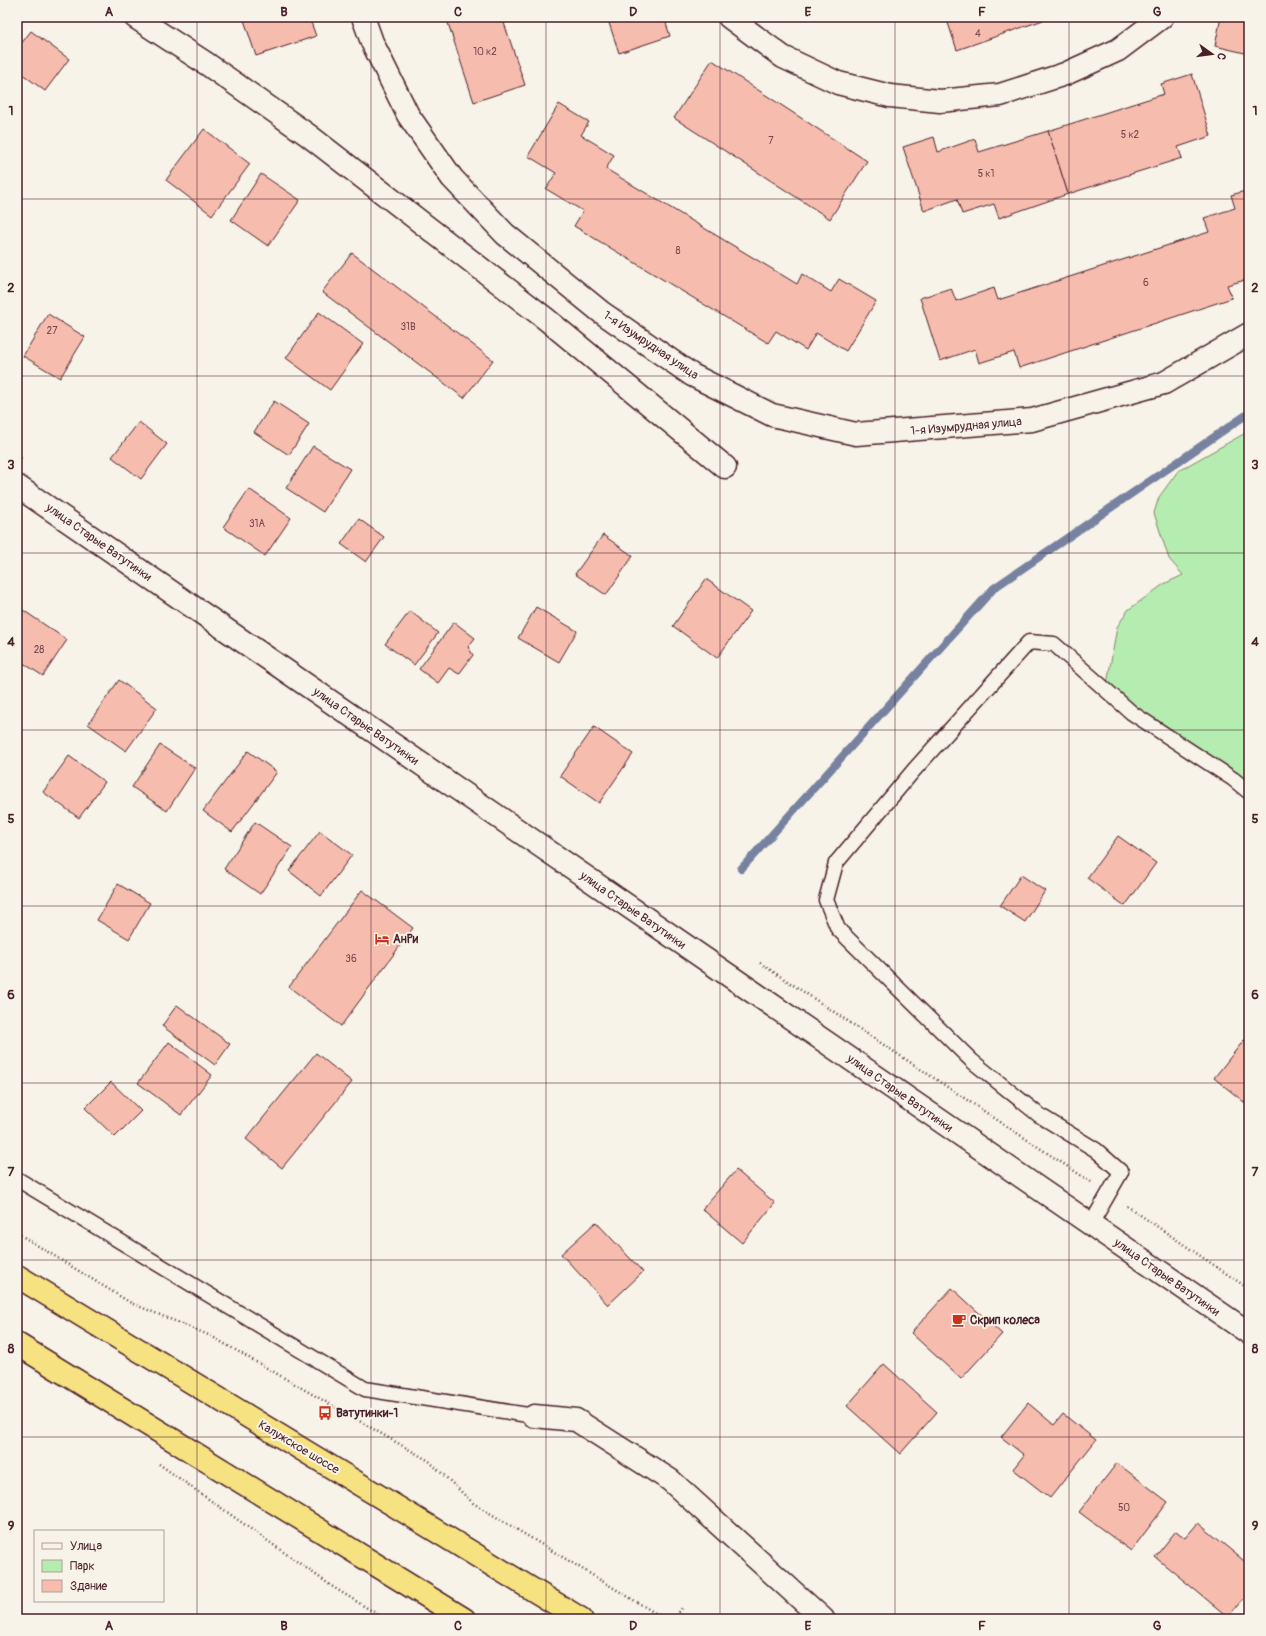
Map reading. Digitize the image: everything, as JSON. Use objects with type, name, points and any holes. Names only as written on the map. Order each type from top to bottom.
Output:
[{"type":"highway","name":"Калужское шоссе","points":[[17,1276],[580,1619]]},
{"type":"highway","points":[[17,1344],[464,1619]]},
{"type":"street","points":[[135,17],[207,64],[308,134],[546,319],[725,467]]},
{"type":"street","name":"1-я Изумрудная улица","points":[[363,17],[372,42],[408,115],[452,178],[505,234],[601,312],[685,370],[772,415],[856,434],[1032,420],[1164,383],[1249,334]]},
{"type":"street","points":[[729,17],[782,58],[838,82],[890,96],[940,102],[1000,95],[1065,74],[1118,50],[1162,17]]},
{"type":"street","name":"улица Старые Ватутинки","points":[[17,486],[1249,1333]]},
{"type":"street","points":[[534,1416],[576,1420],[670,1480],[823,1619]]},
{"type":"lane","points":[[1091,1224],[1121,1172],[1096,1150],[1038,1115],[972,1061],[838,929],[826,900],[836,863],[914,770],[1029,642],[1054,644],[1132,712],[1233,779],[1249,792]]},
{"type":"lane","points":[[17,1179],[365,1388],[534,1416]]},
{"type":"path","points":[[17,456],[30,464]]},
{"type":"path","points":[[760,963],[1109,1194],[1249,1289]]},
{"type":"path","points":[[17,1233],[131,1303],[211,1336],[429,1461],[473,1503],[665,1619]]},
{"type":"path","points":[[154,1461],[333,1587],[386,1619]]},
{"type":"path","points":[[674,1619],[683,1607]]},
{"type":"green space","points":[[1249,431],[1249,801],[1107,684],[1117,627],[1128,610],[1164,584],[1183,575],[1169,559],[1154,513],[1159,497],[1178,471]]},
{"type":"building","points":[[243,17],[309,17],[316,36],[256,56]]},
{"type":"building","points":[[446,17],[502,17],[525,85],[474,102]]},
{"type":"building","points":[[607,17],[664,17],[670,36],[619,53]]},
{"type":"building","points":[[946,17],[1052,17],[957,50]]},
{"type":"building","points":[[1221,17],[1249,17],[1249,54],[1215,46]]},
{"type":"building","points":[[31,31],[69,59],[45,91],[17,70],[17,49]]},
{"type":"building","points":[[712,60],[867,161],[830,219],[674,118]]},
{"type":"building","points":[[1192,74],[1211,136],[1178,147],[1182,158],[1068,194],[1048,131],[1164,94],[1161,84]]},
{"type":"building","points":[[559,104],[589,122],[581,135],[614,155],[606,169],[797,284],[802,274],[831,292],[839,279],[876,301],[846,351],[816,333],[806,350],[776,331],[768,343],[574,226],[583,211],[546,189],[556,173],[528,156]]},
{"type":"building","points":[[204,129],[250,164],[212,215],[166,180]]},
{"type":"building","points":[[1048,131],[1068,194],[999,218],[994,204],[962,214],[957,199],[924,211],[903,147],[934,137],[938,152],[975,139],[979,152]]},
{"type":"building","points":[[261,174],[300,200],[268,246],[231,220]]},
{"type":"building","points":[[1249,190],[1249,279],[1227,285],[1232,298],[1019,368],[1014,352],[979,363],[975,349],[940,361],[920,298],[951,288],[956,301],[994,288],[998,300],[1209,232],[1204,218],[1235,208],[1231,195]]},
{"type":"building","points":[[352,253],[493,360],[464,398],[322,292]]},
{"type":"building","points":[[319,312],[363,344],[330,390],[286,358]]},
{"type":"building","points":[[48,314],[85,337],[60,378],[23,356]]},
{"type":"building","points":[[274,401],[309,424],[289,455],[254,432]]},
{"type":"building","points":[[139,422],[167,444],[141,479],[112,457]]},
{"type":"building","points":[[313,446],[350,469],[323,512],[286,488]]},
{"type":"building","points":[[249,489],[291,518],[265,556],[223,527]]},
{"type":"building","points":[[359,519],[384,537],[366,562],[341,544]]},
{"type":"building","points":[[603,535],[633,556],[606,595],[575,574]]},
{"type":"building","points":[[706,579],[751,611],[717,658],[673,626]]},
{"type":"building","points":[[17,606],[67,640],[43,676],[17,659]]},
{"type":"building","points":[[536,607],[577,631],[559,662],[518,638]]},
{"type":"building","points":[[410,611],[438,633],[414,665],[385,644]]},
{"type":"building","points":[[454,622],[475,638],[468,647],[473,655],[459,674],[449,668],[438,683],[419,669]]},
{"type":"building","points":[[119,680],[157,708],[126,751],[88,724]]},
{"type":"building","points":[[594,727],[633,754],[599,803],[560,776]]},
{"type":"building","points":[[160,745],[195,768],[167,811],[132,787]]},
{"type":"building","points":[[248,751],[277,772],[232,832],[203,811]]},
{"type":"building","points":[[69,756],[105,782],[79,818],[43,792]]},
{"type":"building","points":[[255,822],[292,847],[260,894],[224,869]]},
{"type":"building","points":[[320,831],[352,855],[321,896],[289,871]]},
{"type":"building","points":[[1118,836],[1156,863],[1125,906],[1087,878]]},
{"type":"building","points":[[1021,875],[1045,891],[1025,922],[1000,906]]},
{"type":"building","points":[[118,884],[150,903],[129,939],[97,920]]},
{"type":"building","points":[[362,890],[413,928],[341,1026],[289,987]]},
{"type":"building","points":[[177,1005],[230,1044],[215,1065],[162,1026]]},
{"type":"building","points":[[1244,1040],[1249,1044],[1249,1106],[1214,1078]]},
{"type":"building","points":[[169,1042],[212,1075],[181,1115],[138,1083]]},
{"type":"building","points":[[316,1053],[352,1082],[282,1168],[246,1139]]},
{"type":"building","points":[[111,1082],[141,1111],[115,1137],[85,1108]]},
{"type":"building","points":[[736,1170],[775,1203],[742,1243],[702,1209]]},
{"type":"building","points":[[596,1222],[643,1272],[608,1305],[561,1254]]},
{"type":"building","points":[[952,1288],[1002,1334],[961,1379],[911,1333]]},
{"type":"building","points":[[884,1364],[937,1412],[900,1454],[847,1406]]},
{"type":"building","points":[[1028,1403],[1054,1425],[1063,1414],[1096,1440],[1050,1498],[1013,1469],[1024,1455],[1001,1437]]},
{"type":"building","points":[[1117,1463],[1168,1502],[1131,1551],[1079,1512]]},
{"type":"building","points":[[1198,1523],[1249,1565],[1249,1592],[1228,1617],[1155,1557],[1176,1531],[1185,1538]]},
{"type":"waterway","points":[[741,869],[994,588],[1249,413]]},
{"type":"place","name":"АнРи","points":[[382,939]]},
{"type":"place","name":"Скрип колеса","points":[[959,1320]]},
{"type":"place","name":"Ватутинки-1","points":[[325,1413]]}]
